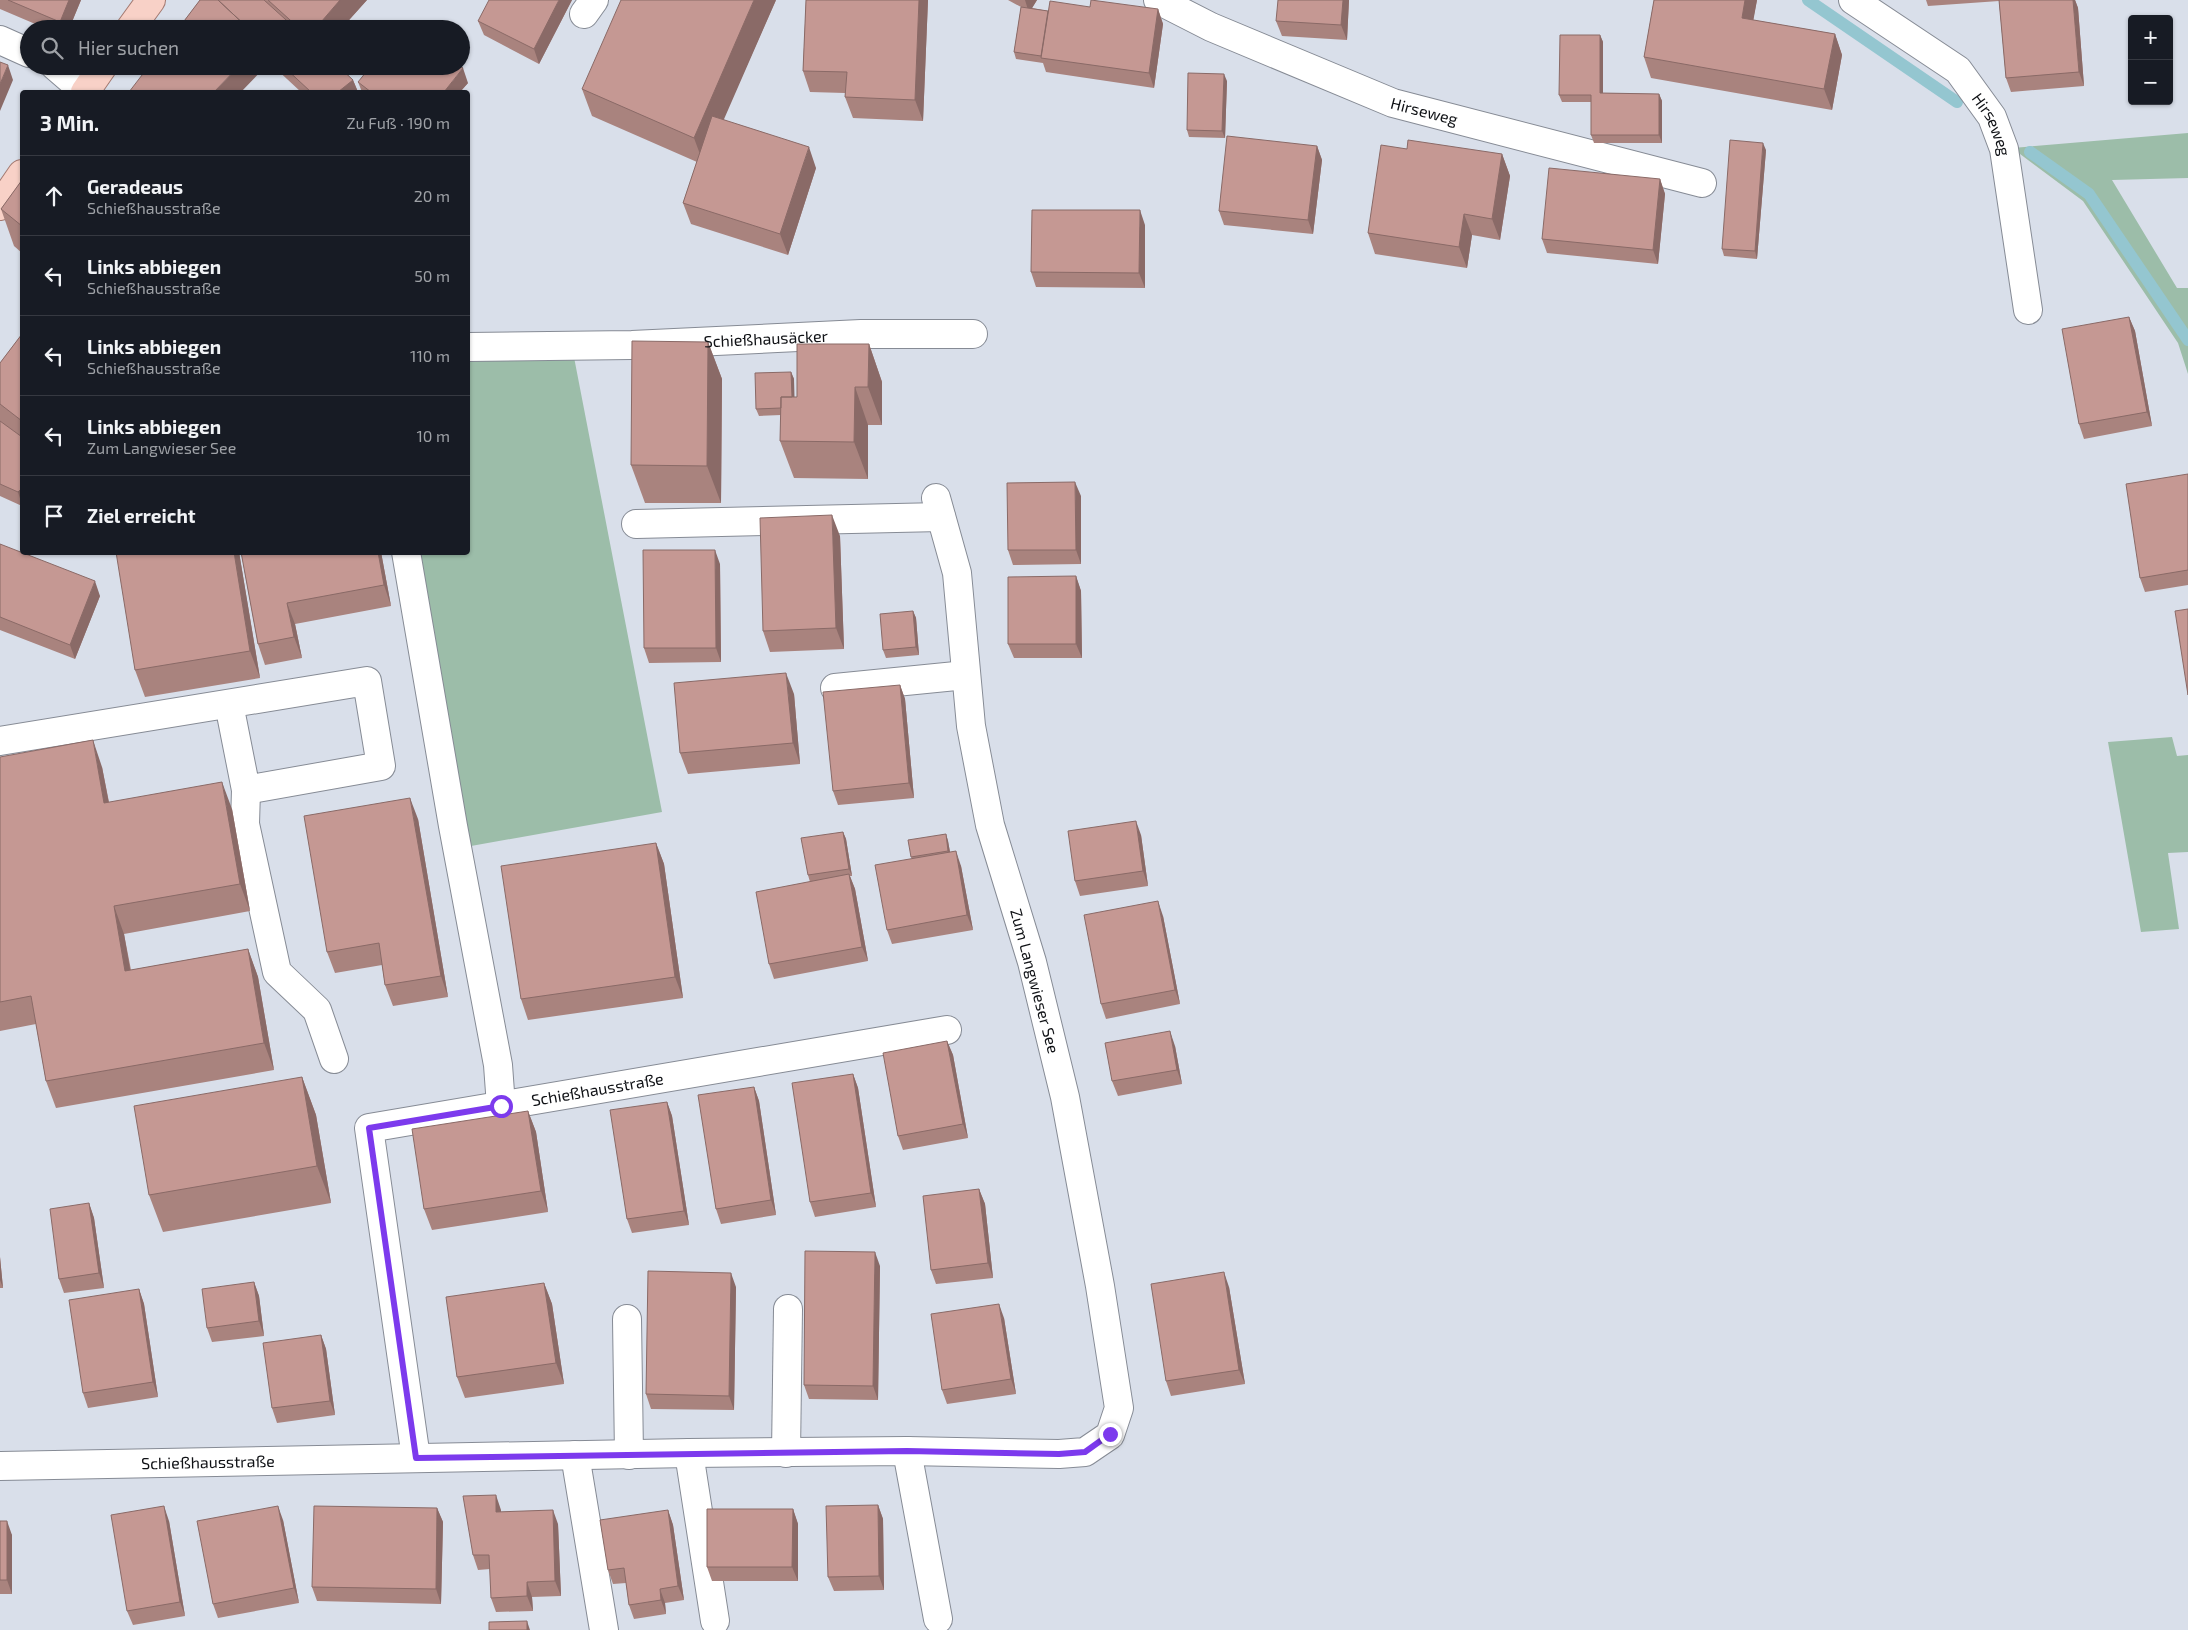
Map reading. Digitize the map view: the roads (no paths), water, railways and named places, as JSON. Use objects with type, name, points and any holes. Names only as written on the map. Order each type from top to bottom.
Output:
[{"type":"main road","points":[[136,20],[150,0]]},
{"type":"main road","points":[[86,90],[97,75]]},
{"type":"main road","points":[[0,206],[20,177]]},
{"type":"street","name":"Hirseweg","points":[[1158,0],[1211,27],[1393,103],[1702,183]]},
{"type":"street","name":"Hirseweg","points":[[1853,0],[1958,70],[1992,116],[2004,149],[2028,310]]},
{"type":"street","points":[[0,40],[20,49]]},
{"type":"street","points":[[65,75],[83,90]]},
{"type":"street","name":"Schießhausäcker","points":[[470,348],[632,345],[862,334],[973,334]]},
{"type":"street","name":"Zum Langwieser See","points":[[636,524],[939,508],[957,573],[971,726],[990,825],[1032,962],[1065,1097],[1100,1286],[1119,1408],[1110,1434],[1085,1452]]},
{"type":"street","points":[[407,555],[453,826],[498,1065],[501,1106]]},
{"type":"street","points":[[835,688],[966,675]]},
{"type":"street","points":[[0,741],[367,681],[381,766],[246,790]]},
{"type":"street","points":[[229,704],[246,790],[245,824],[277,972],[317,1010],[334,1058]]},
{"type":"street","points":[[243,955],[272,952]]},
{"type":"street","name":"Schießhausstraße","points":[[416,1458],[369,1128],[947,1030]]},
{"type":"street","points":[[786,1453],[788,1309]]},
{"type":"street","points":[[627,1319],[629,1455]]},
{"type":"street","points":[[907,1451],[938,1619]]},
{"type":"street","name":"Schießhausstraße","points":[[0,1466],[689,1453],[907,1451],[1059,1454],[1085,1452]]},
{"type":"street","points":[[689,1453],[715,1621]]},
{"type":"street","points":[[575,1455],[604,1630]]},
{"type":"waterway","points":[[1808,0],[1957,102]]},
{"type":"waterway","points":[[2030,152],[2089,194],[2188,340]]}]
